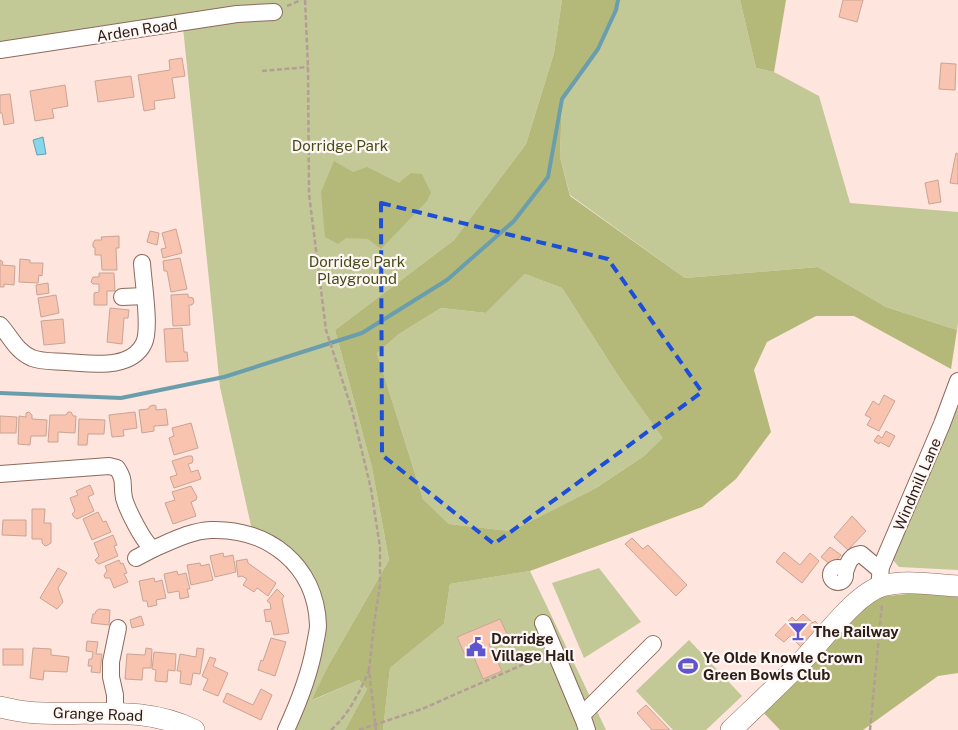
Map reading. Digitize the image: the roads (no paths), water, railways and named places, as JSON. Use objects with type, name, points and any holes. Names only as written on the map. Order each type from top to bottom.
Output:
[{"type":"main road","points":[[731,730],[804,660],[845,613],[881,581],[958,586]]},
{"type":"main road","name":"Grange Road","points":[[1,712],[137,714],[157,717],[194,730]]},
{"type":"street","name":"Arden Road","points":[[0,50],[237,14],[274,12]]},
{"type":"street","points":[[0,325],[15,346],[33,358],[97,364],[129,358],[144,344],[146,328],[142,263]]},
{"type":"street","points":[[122,297],[145,296]]},
{"type":"street","name":"Windmill Lane","points":[[881,581],[958,381]]},
{"type":"street","points":[[0,474],[109,466],[117,468],[123,477],[124,498],[141,534],[147,544],[153,549]]},
{"type":"street","points":[[136,558],[192,533],[209,530],[230,531],[263,539],[279,550],[300,569],[314,597],[318,626],[307,680],[286,730]]},
{"type":"street","points":[[845,572],[848,562],[852,557],[861,554],[881,581]]},
{"type":"street","points":[[543,623],[584,723],[653,644]]},
{"type":"street","points":[[115,713],[111,662],[118,628]]},
{"type":"water","points":[[43,137],[46,154],[37,155],[33,140]]},
{"type":"waterway","points":[[0,393],[121,398],[224,377],[362,333],[447,280],[514,221],[548,177],[562,99],[598,49],[616,10],[618,0]]},
{"type":"place","name":"The Railway","points":[[798,631]]},
{"type":"place","name":"Dorridge Village Hall","points":[[476,647]]},
{"type":"place","name":"Ye Olde Knowle Crown Green Bowls Club","points":[[688,666]]},
{"type":"park label","name":"Dorridge Park","points":[[340,145]]},
{"type":"park label","name":"Dorridge Park Playground","points":[[357,270]]}]
